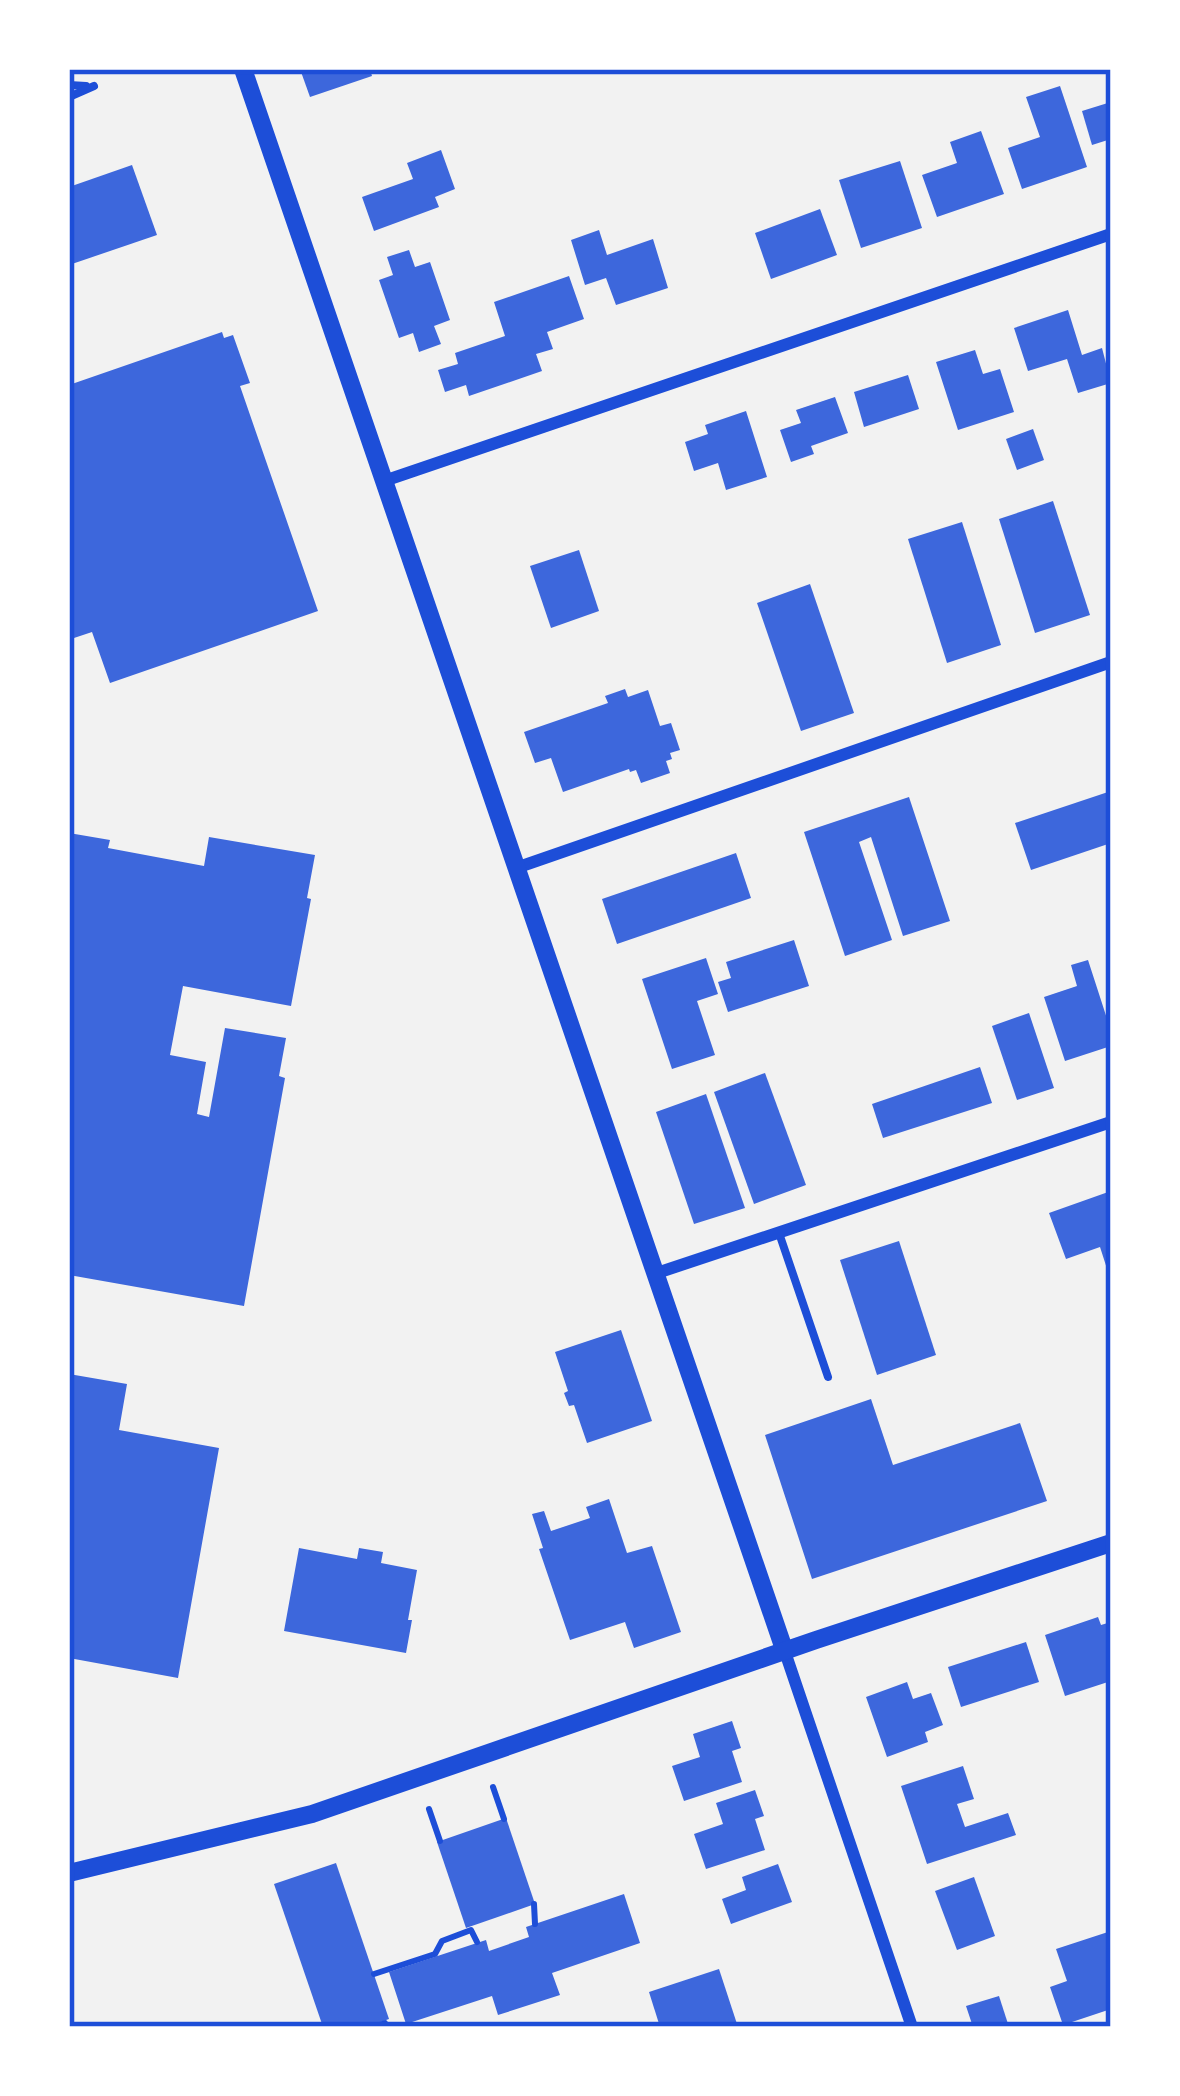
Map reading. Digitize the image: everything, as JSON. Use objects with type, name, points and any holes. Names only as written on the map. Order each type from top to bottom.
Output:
[{"type":"street","points":[[243,69],[912,2027]]},
{"type":"street","points":[[384,481],[1111,234]]},
{"type":"street","points":[[516,868],[1111,662]]},
{"type":"street","points":[[655,1274],[1111,1122]]},
{"type":"street","points":[[69,1873],[312,1814],[1111,1543]]},
{"type":"lane","points":[[69,86],[94,86],[69,97]]},
{"type":"lane","points":[[779,1233],[829,1377]]},
{"type":"path","points":[[494,1787],[504,1819]]},
{"type":"path","points":[[429,1809],[440,1840]]},
{"type":"path","points":[[534,1904],[535,1924]]},
{"type":"path","points":[[374,1974],[435,1954],[442,1941],[470,1928],[477,1942]]},
{"type":"path","points":[[374,2027],[385,2027]]},
{"type":"building","points":[[300,69],[370,69],[372,76],[310,97]]},
{"type":"building","points":[[1060,86],[1087,167],[1022,189],[1008,148],[1040,137],[1026,97]]},
{"type":"building","points":[[1111,102],[1111,139],[1092,145],[1082,111]]},
{"type":"building","points":[[981,131],[1004,194],[937,217],[922,175],[957,163],[950,142]]},
{"type":"building","points":[[441,150],[455,189],[435,197],[439,207],[374,231],[362,197],[413,179],[407,163]]},
{"type":"building","points":[[900,161],[922,228],[861,248],[839,180]]},
{"type":"building","points":[[132,165],[157,235],[69,265],[69,187]]},
{"type":"building","points":[[820,209],[837,255],[771,279],[755,233]]},
{"type":"building","points":[[599,230],[607,255],[653,239],[668,288],[616,305],[606,278],[585,285],[571,240]]},
{"type":"building","points":[[409,250],[415,267],[430,262],[450,320],[434,326],[441,344],[419,352],[413,333],[399,338],[379,280],[393,275],[387,257]]},
{"type":"building","points":[[569,276],[584,319],[547,332],[553,349],[536,354],[542,371],[469,396],[466,385],[445,392],[438,370],[458,364],[455,353],[505,336],[494,302]]},
{"type":"building","points":[[1068,310],[1082,355],[1102,348],[1111,383],[1078,393],[1067,359],[1028,371],[1014,328]]},
{"type":"building","points":[[222,332],[224,338],[233,335],[250,383],[240,386],[318,611],[110,683],[92,632],[74,638],[69,624],[69,385]]},
{"type":"building","points":[[975,350],[983,374],[1000,369],[1014,412],[958,430],[936,362]]},
{"type":"building","points":[[908,375],[919,409],[864,427],[854,392]]},
{"type":"building","points":[[835,397],[848,433],[811,446],[814,454],[791,462],[780,430],[801,423],[796,410]]},
{"type":"building","points":[[746,411],[767,477],[726,490],[718,463],[694,471],[685,442],[708,434],[705,425]]},
{"type":"building","points":[[1033,429],[1044,460],[1017,470],[1006,439]]},
{"type":"building","points":[[1053,501],[1090,615],[1035,633],[999,519]]},
{"type":"building","points":[[962,522],[1001,645],[947,663],[908,539]]},
{"type":"building","points":[[579,550],[599,611],[551,628],[530,566]]},
{"type":"building","points":[[810,584],[854,713],[801,731],[757,603]]},
{"type":"building","points":[[625,689],[628,697],[648,690],[660,726],[671,723],[680,750],[670,753],[672,759],[666,761],[670,773],[641,783],[636,770],[629,769],[563,792],[551,758],[535,763],[524,732],[608,703],[605,696]]},
{"type":"building","points":[[1111,791],[1111,843],[1031,870],[1015,823]]},
{"type":"building","points":[[909,797],[950,921],[903,936],[871,837],[859,842],[892,940],[845,956],[804,832]]},
{"type":"building","points":[[69,833],[110,840],[108,848],[204,866],[209,837],[315,855],[291,1006],[183,986],[170,1055],[206,1062],[197,1114],[209,1117],[225,1028],[286,1038],[279,1076],[285,1078],[244,1306],[69,1275]]},
{"type":"building","points":[[736,853],[751,898],[617,944],[602,899]]},
{"type":"building","points":[[794,940],[809,986],[728,1012],[718,982],[731,978],[726,962]]},
{"type":"building","points":[[706,958],[718,994],[697,1001],[715,1055],[672,1069],[642,979]]},
{"type":"building","points":[[1088,960],[1111,1031],[1111,1046],[1065,1061],[1044,997],[1077,986],[1071,965]]},
{"type":"building","points":[[1029,1013],[1054,1088],[1017,1100],[992,1026]]},
{"type":"building","points":[[980,1067],[992,1103],[883,1138],[872,1104]]},
{"type":"building","points":[[765,1073],[806,1185],[754,1204],[714,1092]]},
{"type":"building","points":[[706,1094],[745,1208],[694,1224],[656,1112]]},
{"type":"building","points":[[1111,1191],[1110,1278],[1100,1247],[1066,1259],[1049,1213]]},
{"type":"building","points":[[899,1241],[936,1355],[877,1375],[840,1260]]},
{"type":"building","points":[[621,1330],[652,1421],[587,1443],[574,1405],[569,1406],[564,1393],[568,1391],[555,1352]]},
{"type":"building","points":[[69,1374],[127,1384],[119,1430],[219,1448],[178,1678],[69,1658]]},
{"type":"building","points":[[871,1399],[893,1465],[1020,1423],[1047,1501],[812,1579],[765,1435]]},
{"type":"building","points":[[609,1499],[627,1553],[652,1546],[681,1632],[634,1648],[625,1622],[570,1640],[532,1514],[544,1511],[551,1531],[590,1518],[586,1507]]},
{"type":"building","points":[[299,1548],[357,1559],[359,1548],[383,1552],[381,1563],[417,1570],[406,1653],[284,1631]]},
{"type":"building","points":[[1098,1617],[1101,1625],[1111,1622],[1111,1681],[1065,1696],[1045,1635]]},
{"type":"building","points":[[1026,1642],[1039,1682],[961,1707],[948,1667]]},
{"type":"building","points":[[907,1682],[913,1699],[931,1693],[943,1725],[925,1732],[928,1742],[887,1757],[866,1697]]},
{"type":"building","points":[[732,1721],[741,1748],[732,1751],[742,1782],[684,1801],[672,1766],[700,1757],[693,1734]]},
{"type":"building","points":[[963,1766],[974,1799],[957,1804],[965,1827],[1008,1813],[1016,1835],[927,1864],[901,1786]]},
{"type":"building","points":[[755,1790],[764,1816],[755,1819],[765,1850],[706,1869],[694,1834],[723,1824],[716,1803]]},
{"type":"building","points":[[506,1818],[535,1904],[466,1928],[437,1842]]},
{"type":"building","points":[[336,1863],[389,2019],[366,2027],[323,2027],[274,1884]]},
{"type":"building","points":[[778,1864],[792,1902],[731,1924],[722,1899],[746,1890],[742,1877]]},
{"type":"building","points":[[974,1877],[995,1936],[957,1950],[935,1891]]},
{"type":"building","points":[[624,1894],[640,1943],[552,1973],[560,1995],[498,2015],[492,1996],[406,2024],[389,1972],[486,1940],[489,1951],[529,1937],[526,1927]]},
{"type":"building","points":[[1111,1931],[1111,2009],[1063,2025],[1050,1987],[1067,1981],[1056,1949]]},
{"type":"building","points":[[719,1969],[738,2027],[660,2027],[649,1992]]},
{"type":"building","points":[[999,1996],[1009,2027],[973,2027],[966,2006]]}]
